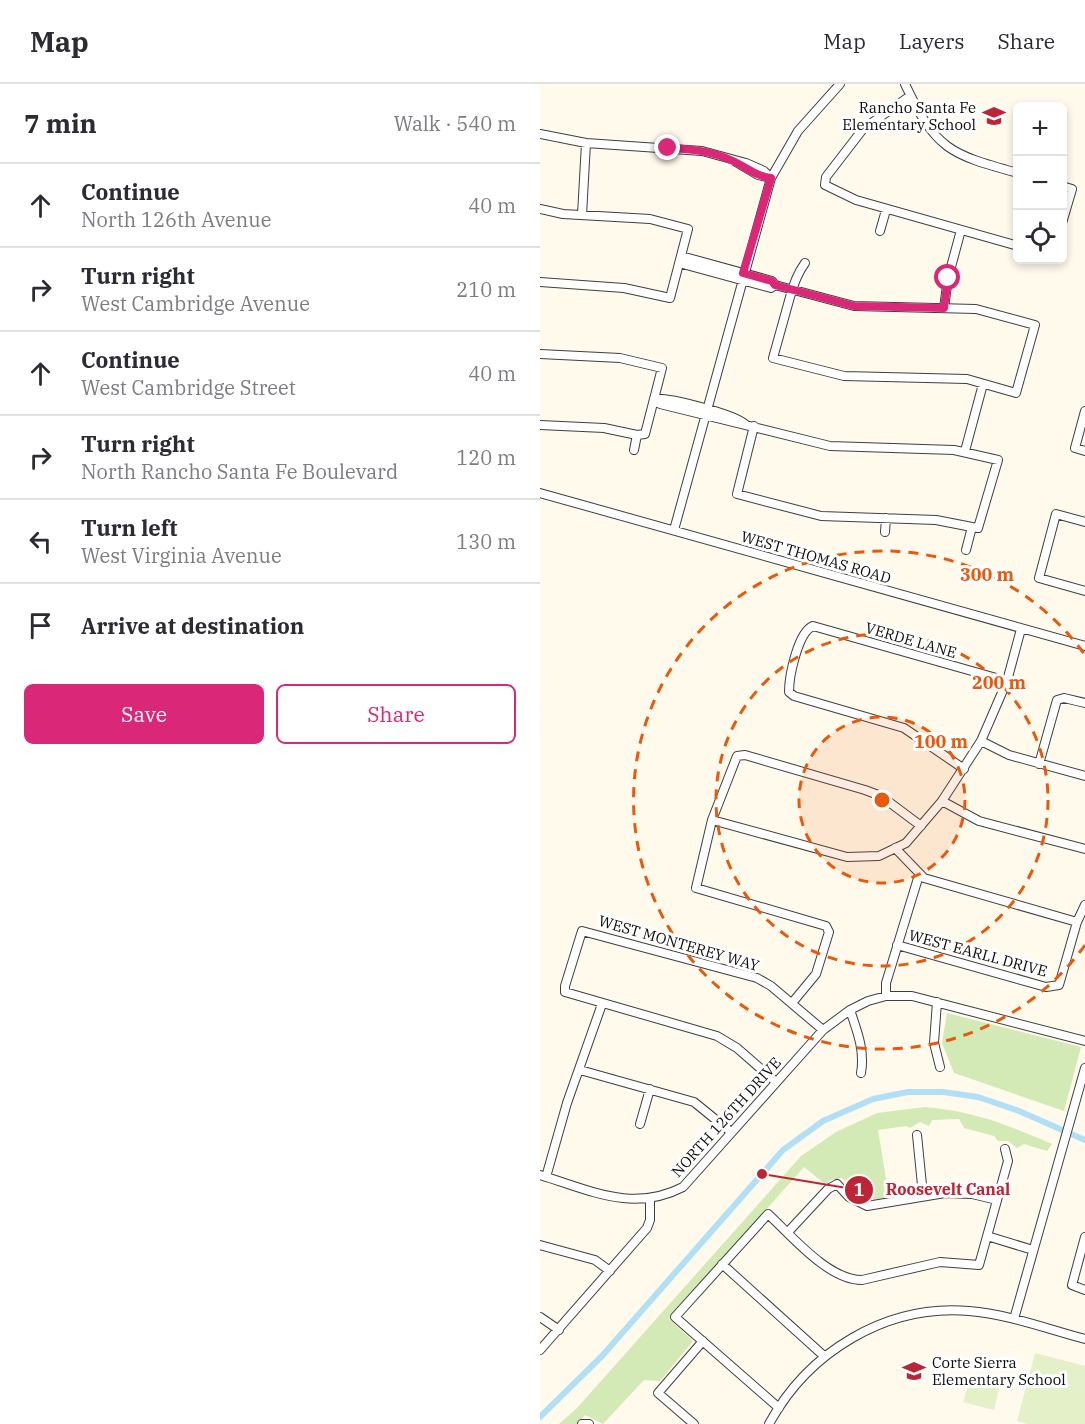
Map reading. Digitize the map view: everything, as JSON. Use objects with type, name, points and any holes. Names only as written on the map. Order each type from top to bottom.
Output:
[{"type":"street","points":[[674,530],[771,178],[798,131],[840,84]]},
{"type":"street","points":[[904,84],[932,134],[949,149],[977,162],[1013,172]]},
{"type":"street","points":[[910,96],[863,129],[826,177],[825,185],[832,191],[886,210],[1013,245]]},
{"type":"street","points":[[540,134],[586,143],[691,149],[736,162],[751,172],[771,178]]},
{"type":"street","points":[[582,215],[586,143]]},
{"type":"street","points":[[1067,188],[1072,189],[1067,206]]},
{"type":"street","points":[[540,208],[582,215],[643,218],[688,229],[670,298],[624,288],[540,282]]},
{"type":"street","points":[[880,231],[886,210]]},
{"type":"street","points":[[944,308],[948,278],[961,230]]},
{"type":"street","points":[[680,260],[742,277],[771,288],[775,285],[792,290],[854,306],[976,309],[1035,325],[1016,393],[951,378],[844,376],[773,358],[792,290],[798,273],[805,263]]},
{"type":"street","points":[[540,354],[620,358],[662,368],[645,434],[638,435],[604,428],[540,424]]},
{"type":"street","points":[[965,451],[983,384]]},
{"type":"street","points":[[654,399],[660,404],[706,413],[738,426],[745,424],[754,426],[830,446],[965,451],[998,460],[978,528],[949,521],[821,516],[737,494],[754,426]]},
{"type":"street","points":[[1085,411],[1075,448],[1085,451]]},
{"type":"street","points":[[634,450],[638,435]]},
{"type":"street","name":"WEST THOMAS ROAD","points":[[540,493],[1085,646]]},
{"type":"street","points":[[1085,522],[1056,514],[1039,578],[1085,591]]},
{"type":"street","points":[[885,532],[886,518]]},
{"type":"street","points":[[966,550],[972,527]]},
{"type":"street","name":"VERDE LANE","points":[[964,769],[904,728],[794,696],[789,692],[789,681],[801,640],[807,628],[813,626],[1007,681]]},
{"type":"street","points":[[712,820],[848,858],[879,856],[906,843],[942,801],[981,741],[1007,681],[1021,629]]},
{"type":"street","points":[[1039,764],[1057,700],[1064,698],[1085,703]]},
{"type":"street","points":[[981,741],[1009,755],[1085,776]]},
{"type":"street","points":[[792,1003],[816,974],[829,932],[826,926],[696,888],[712,820],[737,756],[745,755],[881,796],[921,826]]},
{"type":"street","points":[[942,801],[979,821],[1085,849]]},
{"type":"street","points":[[895,849],[919,875],[1077,922],[1085,905]]},
{"type":"street","points":[[886,996],[886,983],[919,875]]},
{"type":"street","name":"WEST EARLL DRIVE","points":[[897,945],[1046,987],[1053,987],[1059,985],[1077,922]]},
{"type":"street","name":"WEST MONTEREY WAY","points":[[602,1004],[566,992],[565,986],[582,931],[741,972],[771,986],[823,1030]]},
{"type":"street","points":[[861,1073],[864,1059],[850,1010],[886,996],[912,996],[1085,1041]]},
{"type":"street","points":[[938,1002],[934,1043],[940,1066]]},
{"type":"street","points":[[540,1350],[647,1228],[650,1220],[651,1200],[604,1194],[543,1176],[602,1004],[717,1036],[737,1048],[776,1082]]},
{"type":"street","name":"NORTH 126TH DRIVE","points":[[651,1200],[683,1187],[716,1153],[823,1030],[850,1010]]},
{"type":"street","points":[[1014,1319],[1083,1083],[1085,1068]]},
{"type":"street","points":[[580,1070],[694,1102],[732,1132]]},
{"type":"street","points":[[640,1124],[650,1089]]},
{"type":"street","points":[[917,1135],[923,1195]]},
{"type":"street","points":[[779,1408],[675,1317],[722,1263],[768,1214],[833,1272],[852,1280],[862,1280],[940,1262],[979,1265],[1008,1161],[1005,1149]]},
{"type":"street","points":[[788,1232],[828,1189],[837,1184],[849,1197],[867,1206],[877,1206],[923,1195],[972,1194],[997,1200]]},
{"type":"street","points":[[987,1236],[1033,1250]]},
{"type":"street","points":[[1085,1237],[1072,1285],[1085,1290]]},
{"type":"street","points":[[540,1245],[595,1260],[610,1271]]},
{"type":"street","points":[[722,1263],[824,1356]]},
{"type":"street","points":[[770,1424],[801,1378],[824,1356],[851,1338],[883,1323],[915,1314],[950,1310],[988,1313],[1085,1339]]},
{"type":"street","points":[[540,1317],[559,1330]]},
{"type":"street","points":[[694,1424],[658,1393],[703,1341]]},
{"type":"green space","points":[[947,1013],[1081,1047],[1064,1111],[954,1073],[942,1043]]},
{"type":"green space","points":[[925,1107],[960,1112],[990,1120],[1052,1144],[1047,1151],[1024,1144],[1017,1148],[1008,1141],[998,1141],[994,1136],[964,1128],[959,1119],[932,1120],[929,1126],[920,1122],[910,1128],[906,1126],[878,1130],[889,1197],[880,1199],[862,1196],[842,1178],[825,1184],[804,1167],[669,1319],[693,1341],[660,1381],[644,1380],[603,1424],[585,1415],[577,1424],[559,1424],[577,1408],[801,1156],[836,1132],[877,1113]]},
{"type":"green space","points":[[1035,1353],[1085,1366],[1085,1424],[1027,1424],[1017,1421]]},
{"type":"green space","points":[[969,1382],[999,1389],[994,1410],[963,1402]]},
{"type":"waterway","points":[[540,1417],[602,1356],[783,1150],[823,1121],[873,1099],[908,1092],[943,1092],[978,1097],[1019,1111],[1085,1140]]},
{"type":"place","name":"Rancho Santa Fe Elementary School","points":[[994,116]]},
{"type":"place","name":"Roosevelt Canal","points":[[762,1174]]},
{"type":"place","name":"Corte Sierra Elementary School","points":[[914,1371]]},
{"type":"route","points":[[668,148],[711,153],[736,162],[762,177],[771,178],[743,273],[772,281],[775,285],[846,304],[944,308],[948,278]]}]
